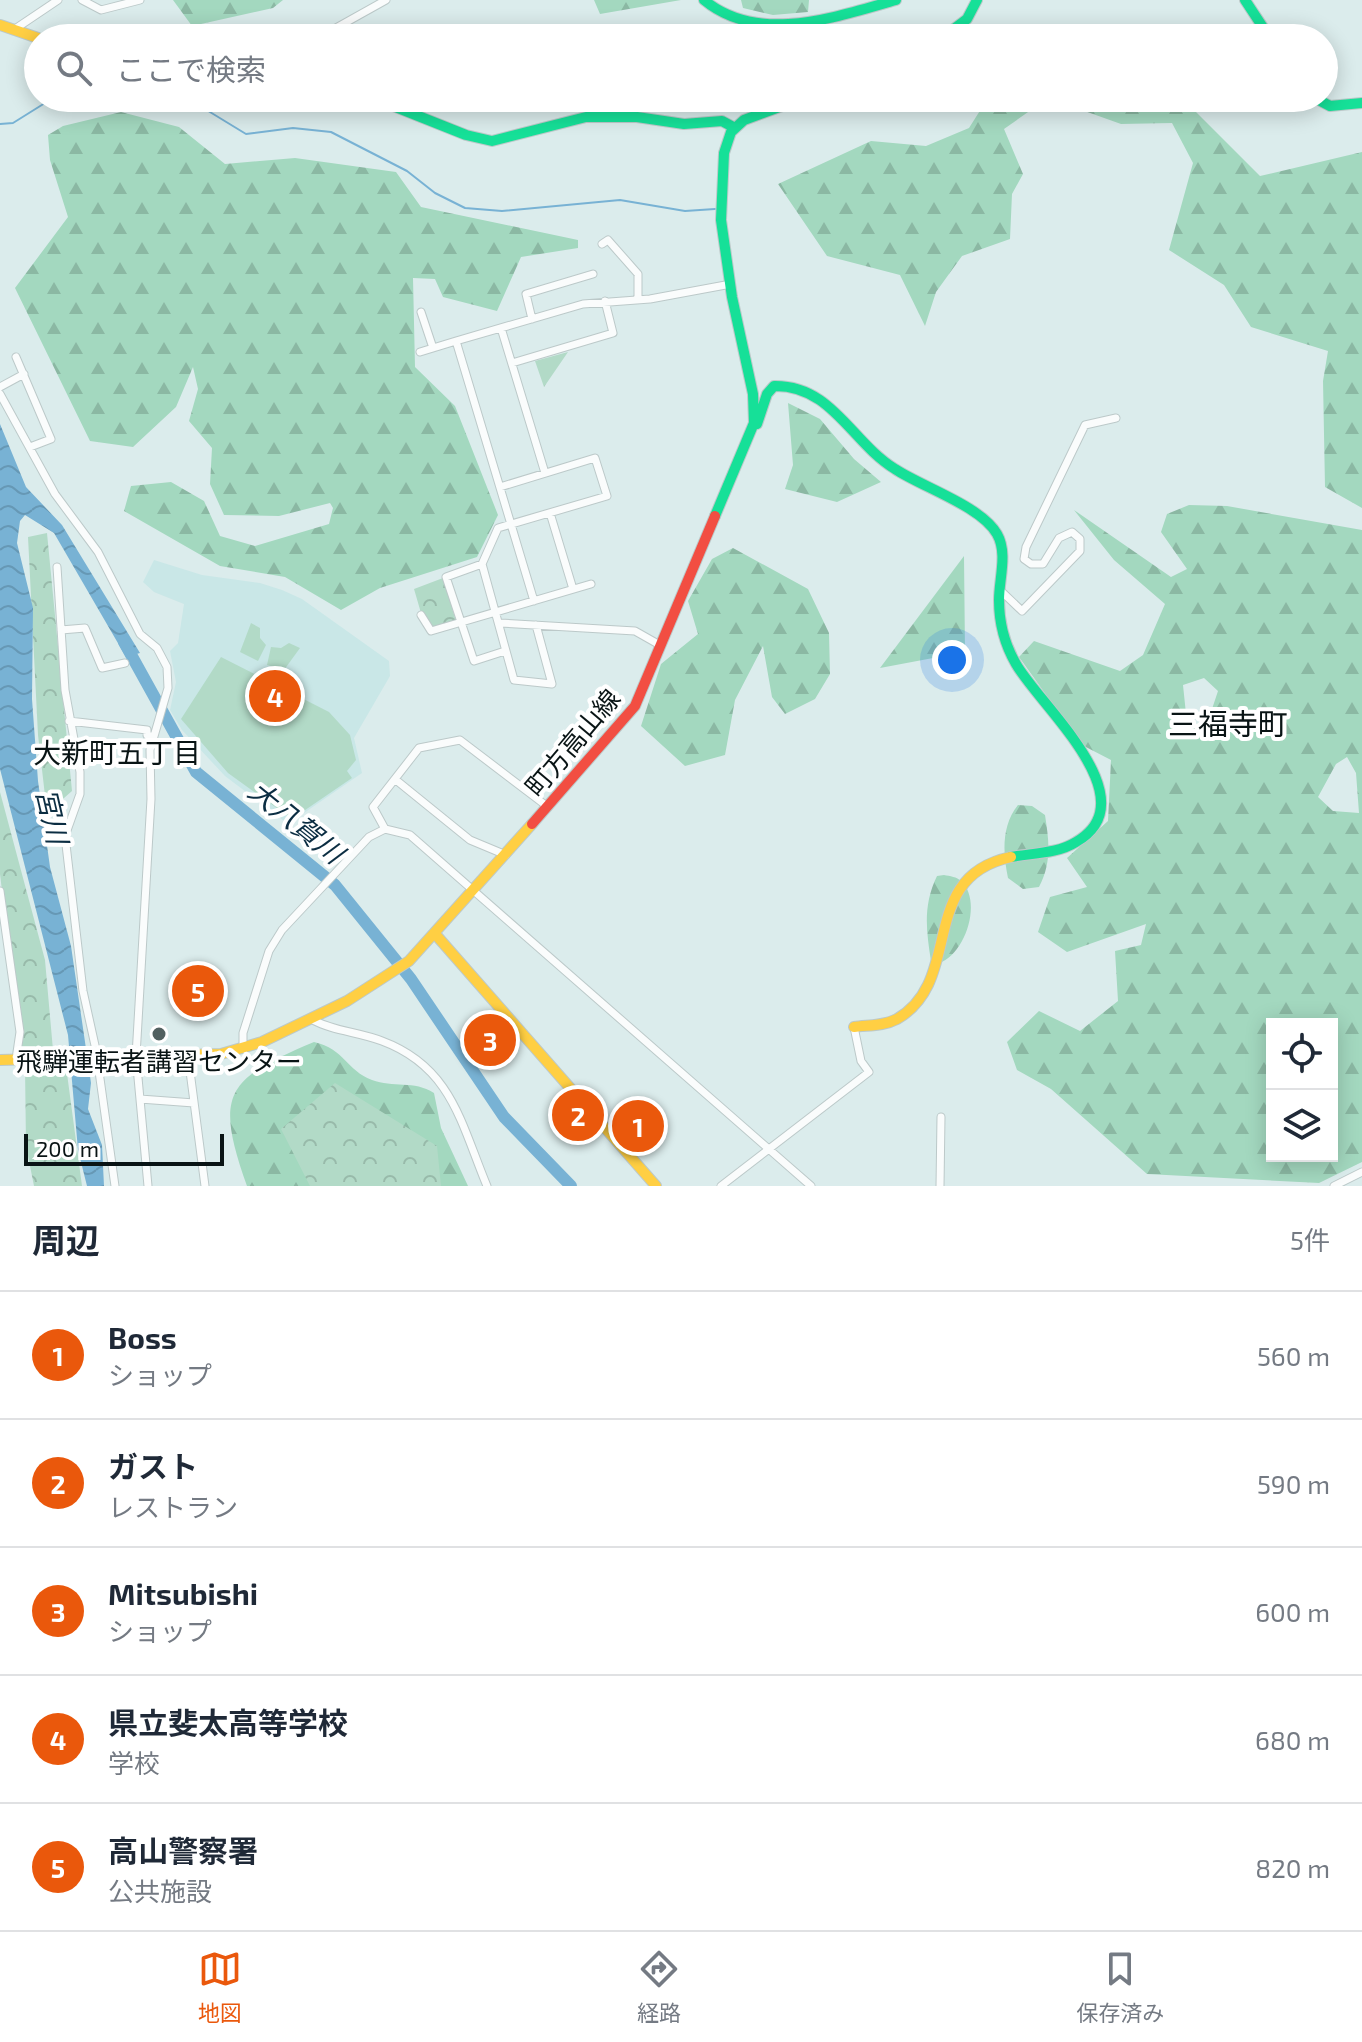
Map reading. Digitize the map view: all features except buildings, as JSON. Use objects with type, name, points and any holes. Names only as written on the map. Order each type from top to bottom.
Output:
[{"type":"street","points":[[15,29],[58,0]]},
{"type":"street","points":[[82,0],[101,10],[140,0]]},
{"type":"street","points":[[343,24],[386,0]]},
{"type":"street","points":[[704,0],[723,18],[751,24],[837,15],[896,0]]},
{"type":"street","points":[[960,24],[967,19],[977,0]]},
{"type":"street","points":[[1245,0],[1261,24]]},
{"type":"street","points":[[0,25],[24,33]]},
{"type":"street","points":[[1338,105],[1362,103]]},
{"type":"street","points":[[408,112],[466,135],[492,141],[586,117],[637,117],[684,124],[722,121],[735,128],[750,117],[764,112]]},
{"type":"street","name":"町方高山線","points":[[0,1060],[188,1056],[243,1049],[311,1019],[386,978],[436,935],[635,706],[658,644],[752,433],[754,400],[720,209],[724,153],[735,128]]},
{"type":"street","points":[[602,244],[608,240],[638,274],[638,299]]},
{"type":"street","points":[[532,319],[526,294],[593,274]]},
{"type":"street","points":[[420,352],[605,301],[638,299],[731,284]]},
{"type":"street","points":[[512,363],[613,333],[605,301]]},
{"type":"street","points":[[421,312],[433,348]]},
{"type":"street","points":[[501,328],[545,473]]},
{"type":"street","points":[[456,341],[534,601]]},
{"type":"street","points":[[16,357],[51,439],[30,447]]},
{"type":"street","points":[[0,387],[24,374]]},
{"type":"street","points":[[721,1186],[771,1151],[869,1072],[861,1061],[854,1027],[888,1023],[912,1006],[939,953],[957,891],[972,870],[988,860],[1063,849],[1084,837],[1097,814],[1100,796],[1095,774],[1013,658],[1001,618],[1002,550],[992,527],[886,464],[816,397],[789,386],[774,386],[752,433]]},
{"type":"street","points":[[0,394],[61,503],[92,542],[140,634],[164,658],[167,692],[152,734],[136,1056],[148,1186]]},
{"type":"street","points":[[1000,590],[1022,611],[1080,551],[1080,539],[1072,532],[1059,538],[1043,564],[1031,564],[1024,559],[1026,547],[1085,425],[1116,418]]},
{"type":"street","points":[[500,487],[595,458],[607,496],[498,528],[482,564],[505,651],[517,683],[552,684],[536,625]]},
{"type":"street","points":[[550,513],[573,589]]},
{"type":"street","points":[[482,564],[446,577],[474,661],[505,651]]},
{"type":"street","points":[[57,567],[69,721],[80,772],[80,794],[65,836],[83,991],[115,1186]]},
{"type":"street","points":[[421,615],[431,631],[591,584]]},
{"type":"street","points":[[500,623],[635,631],[658,644]]},
{"type":"street","points":[[61,630],[85,628],[102,668],[125,663]]},
{"type":"street","points":[[69,721],[147,730],[147,735],[152,734]]},
{"type":"street","points":[[385,829],[373,807],[419,748],[460,740],[548,807]]},
{"type":"street","points":[[396,780],[470,840],[506,855]]},
{"type":"street","points":[[243,1049],[243,1033],[272,945],[361,843],[385,829],[410,835],[811,1186]]},
{"type":"street","points":[[0,891],[20,1032],[19,1059]]},
{"type":"street","points":[[436,935],[656,1186]]},
{"type":"street","points":[[311,1019],[388,1043],[435,1075],[454,1103],[487,1186]]},
{"type":"street","points":[[188,1056],[205,1186]]},
{"type":"street","points":[[140,1099],[194,1103]]},
{"type":"street","points":[[940,1186],[941,1117]]},
{"type":"street","points":[[1334,1186],[1362,1172]]},
{"type":"shaded area","points":[[154,560],[202,575],[260,583],[282,590],[302,599],[389,661],[390,676],[354,738],[362,773],[288,824],[225,776],[182,730],[170,710],[176,682],[170,651],[178,643],[184,604],[154,592],[143,582]]},
{"type":"green space","points":[[173,0],[283,0],[273,8],[191,24]]},
{"type":"green space","points":[[594,0],[681,0],[600,14]]},
{"type":"green space","points":[[741,0],[809,0],[808,12],[773,15],[743,8]]},
{"type":"green space","points":[[121,112],[179,127],[225,164],[295,158],[396,172],[421,207],[578,240],[578,248],[521,257],[497,311],[443,297],[435,279],[413,278],[415,367],[455,406],[498,515],[477,557],[380,588],[341,610],[285,577],[220,566],[124,511],[131,486],[171,482],[204,501],[220,536],[255,546],[329,524],[333,508],[330,503],[279,516],[224,515],[210,484],[212,448],[189,421],[198,389],[193,367],[176,407],[133,447],[90,441],[15,288],[68,217],[50,160],[48,135],[63,126]]},
{"type":"green space","points":[[979,112],[1028,112],[1004,129],[1023,174],[1012,194],[1010,239],[962,256],[936,292],[925,326],[900,275],[827,256],[778,184],[871,141],[926,146],[969,128]]},
{"type":"green space","points":[[1087,112],[1196,112],[1260,176],[1362,152],[1362,508],[1325,487],[1323,381],[1328,351],[1251,327],[1224,285],[1169,250],[1193,163],[1172,123],[1121,124]]},
{"type":"green space","points":[[568,352],[544,387],[535,361]]},
{"type":"green space","points":[[788,403],[820,419],[854,459],[881,482],[837,502],[785,489],[793,465]]},
{"type":"green space","points":[[1189,505],[1227,506],[1362,530],[1362,1162],[1319,1183],[1147,1174],[1051,1089],[1017,1070],[1007,1042],[1039,1011],[1080,1031],[1118,1001],[1115,951],[1141,945],[1146,924],[1067,952],[1038,932],[1050,897],[1087,887],[1067,858],[1108,821],[1111,760],[1082,745],[1019,657],[1034,641],[1120,671],[1143,655],[1165,604],[1114,560],[1074,510],[1171,577],[1187,569],[1161,532],[1167,514]],"holes":[[[1204,678],[1218,691],[1212,709],[1188,733],[1183,685]],[[1347,757],[1356,773],[1359,813],[1333,811],[1318,797],[1336,764]]]},
{"type":"green space","points":[[47,533],[72,791],[47,813],[38,735],[28,537]]},
{"type":"green space","points":[[733,548],[808,589],[829,633],[830,674],[815,699],[785,714],[772,697],[763,646],[735,700],[725,755],[685,766],[641,726],[661,664],[698,634],[688,601],[712,559]]},
{"type":"green space","points":[[964,556],[965,652],[880,668]]},
{"type":"green space","points":[[443,578],[456,621],[432,628],[421,613],[414,589]]},
{"type":"green space","points":[[251,623],[260,628],[260,638],[266,645],[258,661],[240,652]]},
{"type":"green space","points":[[289,643],[300,648],[284,670],[267,665],[271,647],[281,648]]},
{"type":"green space","points":[[221,657],[329,712],[350,735],[356,760],[347,771],[352,778],[292,819],[228,773],[181,719]]},
{"type":"green space","points":[[0,792],[45,960],[53,1050],[21,1051],[0,874]]},
{"type":"green space","points":[[1018,805],[1032,806],[1045,815],[1048,860],[1039,887],[1023,889],[1008,878],[1006,831]]},
{"type":"green space","points":[[937,876],[959,880],[967,890],[971,914],[956,950],[939,963],[931,961],[927,918],[929,897]]},
{"type":"green space","points":[[314,1042],[332,1049],[356,1071],[372,1080],[419,1087],[434,1093],[441,1128],[468,1186],[247,1186],[231,1129],[230,1109],[235,1093],[245,1079],[262,1067]]},
{"type":"green space","points":[[66,1066],[82,1186],[34,1186],[26,1146],[25,1067]]},
{"type":"green space","points":[[335,1083],[437,1146],[441,1186],[310,1186],[281,1129]]},
{"type":"water","points":[[0,424],[26,487],[62,525],[140,653],[126,657],[54,533],[25,515],[20,521],[17,543],[33,608],[32,699],[38,781],[50,867],[71,946],[91,1083],[88,1109],[102,1145],[104,1186],[87,1186],[78,1150],[68,1035],[0,769]]},
{"type":"waterway","points":[[0,124],[13,123],[31,112]]},
{"type":"waterway","points":[[210,112],[246,134],[293,128],[331,132],[407,171],[435,193],[465,208],[502,211],[620,200],[685,211],[715,209]]},
{"type":"waterway","name":"大八賀川","points":[[124,642],[196,772],[335,885],[411,979],[504,1117],[571,1186]]},
{"type":"traffic: fast","points":[[704,0],[725,14],[772,24],[823,19],[896,0]]},
{"type":"traffic: fast","points":[[960,24],[967,19],[977,0]]},
{"type":"traffic: fast","points":[[1245,0],[1261,24]]},
{"type":"traffic: fast","points":[[1338,105],[1362,103]]},
{"type":"traffic: fast","points":[[408,112],[466,135],[492,141],[586,117],[637,117],[684,124],[722,121],[735,128]]},
{"type":"traffic: fast","points":[[715,516],[754,423],[753,394],[732,297],[721,220],[724,153],[731,132],[744,120],[766,112]]},
{"type":"traffic: fast","points":[[757,424],[767,394],[774,386],[794,388],[811,395],[840,417],[880,458],[906,476],[965,506],[997,534],[1002,549],[1000,617],[1009,649],[1028,682],[1082,752],[1096,778],[1101,802],[1096,824],[1076,842],[1053,851],[1011,857]]},
{"type":"traffic: slow","points":[[0,25],[24,33]]},
{"type":"traffic: slow","points":[[0,1060],[221,1054],[262,1042],[347,1001],[409,961],[532,824]]},
{"type":"traffic: slow","points":[[854,1027],[892,1021],[918,1002],[930,980],[951,907],[963,885],[982,868],[1011,857]]},
{"type":"traffic: slow","points":[[436,935],[656,1186]]},
{"type":"traffic: jam","points":[[532,824],[635,706],[715,516]]},
{"type":"place","name":"県立斐太高等学校","points":[[275,696]]},
{"type":"place","name":"高山警察署","points":[[198,991]]},
{"type":"place","name":"飛騨運転者講習センター","points":[[159,1034]]},
{"type":"place","name":"Mitsubishi","points":[[490,1040]]},
{"type":"place","name":"ガスト","points":[[578,1115]]},
{"type":"place","name":"Boss","points":[[638,1126]]},
{"type":"district","name":"三福寺町","points":[[1228,725]]},
{"type":"district","name":"大新町五丁目","points":[[117,753]]},
{"type":"water label","name":"宮川","points":[[52,816]]}]
